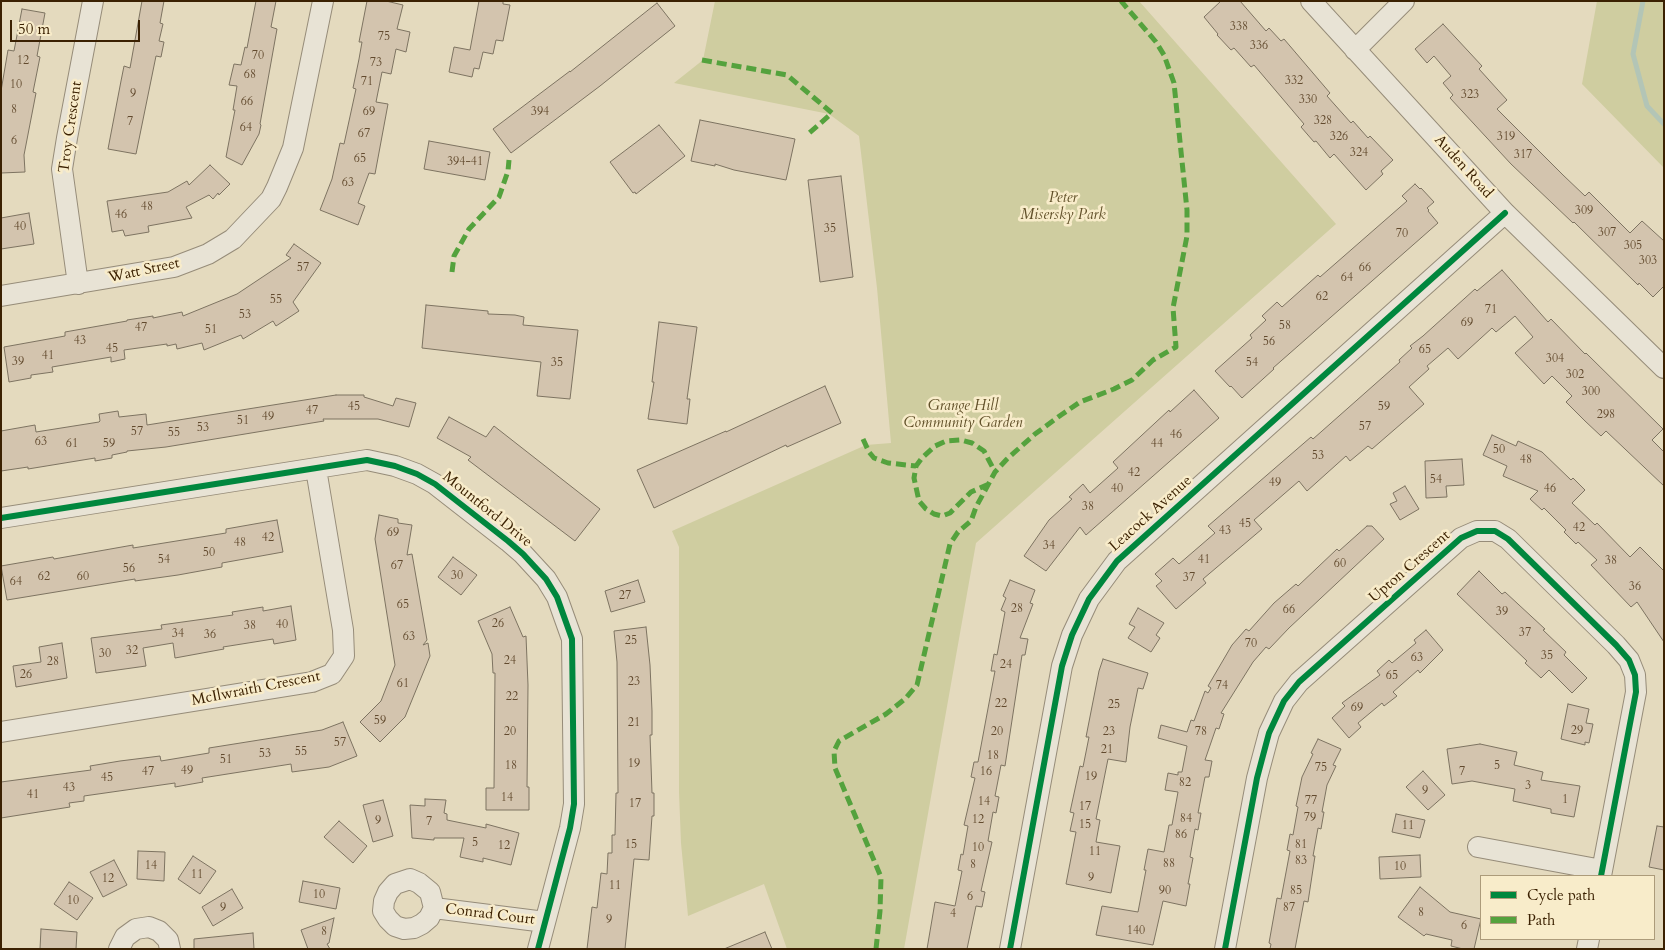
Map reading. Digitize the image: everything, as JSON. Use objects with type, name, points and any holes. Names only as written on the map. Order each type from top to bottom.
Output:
[{"type":"street","name":"Troy Crescent","points":[[78,284],[62,168],[66,138],[93,1]]},
{"type":"street","name":"Watt Street","points":[[1,296],[174,267],[208,254],[233,239],[265,206],[277,187],[293,148],[323,1]]},
{"type":"street","name":"Auden Road","points":[[1311,1],[1505,213],[1664,368]]},
{"type":"street","points":[[1355,50],[1404,1]]},
{"type":"street","name":"Leacock Avenue","points":[[1010,949],[1062,666],[1072,635],[1089,599],[1116,561],[1505,213]]},
{"type":"street","name":"Mountford Drive","points":[[1,518],[367,460],[395,466],[417,474],[435,484],[523,554],[546,579],[557,597],[572,639],[574,804],[570,828],[538,949]]},
{"type":"street","name":"McIlwraith Crescent","points":[[1,732],[312,682],[332,674],[344,656],[343,630],[316,469]]},
{"type":"street","name":"Upton Crescent","points":[[1225,949],[1257,778],[1269,733],[1284,701],[1299,682],[1461,538],[1477,532],[1496,531],[1508,539],[1629,660],[1635,675],[1636,692],[1602,873]]},
{"type":"street","points":[[1478,847],[1602,873]]},
{"type":"street","name":"Conrad Court","points":[[434,908],[545,922]]},
{"type":"street","points":[[119,949],[125,937],[136,929],[149,928],[159,931],[168,940],[170,949]]},
{"type":"green space","name":"Peter Misersky Park","points":[[715,1],[1139,1],[1336,224],[976,543],[904,949],[787,949],[764,884],[688,916],[681,843],[679,792],[679,547],[672,531],[866,445],[891,443],[877,288],[859,136],[829,114],[674,83],[703,60]]},
{"type":"green space","points":[[1597,1],[1664,1],[1664,168],[1582,84]]},
{"type":"building","points":[[142,1],[164,1],[160,23],[163,24],[159,41],[164,42],[161,57],[156,56],[136,154],[108,149],[124,66],[130,68]]},
{"type":"building","points":[[256,1],[276,1],[271,27],[277,29],[259,134],[242,165],[226,157],[235,110],[233,110],[237,86],[229,85],[234,64],[241,65],[245,47],[247,48]]},
{"type":"building","points":[[367,1],[386,1],[403,5],[397,29],[410,32],[406,52],[396,49],[391,74],[382,72],[376,102],[388,104],[375,174],[369,173],[358,203],[365,206],[358,225],[320,210],[332,179],[340,143],[344,144],[356,89],[353,88],[362,42],[359,42]]},
{"type":"building","points":[[479,1],[503,1],[503,4],[510,5],[503,41],[496,40],[493,54],[483,52],[479,69],[474,68],[472,77],[449,72],[454,47],[470,50]]},
{"type":"building","points":[[1221,1],[1240,1],[1266,31],[1269,28],[1281,41],[1284,39],[1330,93],[1327,96],[1351,123],[1353,121],[1368,138],[1370,136],[1393,160],[1381,171],[1383,174],[1366,190],[1334,154],[1330,158],[1316,141],[1314,142],[1301,127],[1304,124],[1254,65],[1251,67],[1234,48],[1231,50],[1217,35],[1204,17]]},
{"type":"building","points":[[657,3],[675,26],[600,86],[511,153],[493,129],[570,72]]},
{"type":"building","points":[[22,9],[45,13],[37,56],[40,57],[33,92],[36,93],[24,155],[25,172],[1,173],[1,91],[8,50],[14,51]]},
{"type":"building","points":[[1443,24],[1482,66],[1479,69],[1507,100],[1497,109],[1563,175],[1585,196],[1589,192],[1630,233],[1642,221],[1664,241],[1664,286],[1653,297],[1511,164],[1450,98],[1453,95],[1443,83],[1451,76],[1434,56],[1427,63],[1415,49]]},
{"type":"building","points":[[700,120],[795,139],[786,180],[734,170],[715,164],[715,166],[691,161]]},
{"type":"building","points":[[659,125],[685,156],[636,194],[635,192],[633,193],[610,162]]},
{"type":"building","points":[[429,141],[490,152],[485,180],[424,169]]},
{"type":"building","points":[[210,165],[230,184],[213,199],[209,195],[186,207],[192,218],[148,226],[149,232],[125,236],[123,230],[112,232],[107,201],[168,192],[187,181],[189,185]]},
{"type":"building","points":[[841,176],[853,277],[820,282],[808,180]]},
{"type":"building","points":[[1415,184],[1434,202],[1427,208],[1438,223],[1273,368],[1242,398],[1215,371],[1252,338],[1250,335],[1266,320],[1262,316],[1277,302],[1282,307],[1318,275],[1320,277],[1407,201],[1402,196]]},
{"type":"building","points":[[29,213],[34,244],[1,249],[1,218]]},
{"type":"building","points":[[294,244],[321,263],[293,302],[299,311],[276,326],[273,321],[243,339],[241,335],[204,350],[202,343],[177,349],[176,344],[167,346],[167,344],[124,350],[125,359],[111,362],[111,357],[52,367],[53,372],[31,375],[31,378],[9,382],[4,347],[65,336],[65,332],[127,320],[153,316],[153,318],[182,312],[183,316],[237,294],[291,258],[286,255]]},
{"type":"building","points":[[1502,270],[1548,322],[1551,319],[1663,429],[1652,440],[1664,452],[1664,486],[1606,431],[1601,436],[1585,421],[1566,402],[1572,396],[1552,376],[1544,384],[1515,353],[1533,337],[1515,316],[1496,332],[1492,328],[1458,359],[1448,348],[1427,366],[1429,369],[1409,387],[1424,404],[1372,449],[1368,446],[1350,461],[1346,456],[1307,491],[1299,481],[1254,520],[1262,529],[1203,579],[1206,583],[1176,609],[1156,586],[1162,581],[1155,574],[1173,558],[1179,564],[1215,533],[1208,526],[1311,437],[1313,439],[1400,362],[1399,360],[1412,348],[1410,346],[1475,289],[1477,291]]},
{"type":"building","points":[[426,305],[488,311],[488,314],[515,315],[524,317],[523,325],[578,330],[570,399],[537,396],[541,362],[422,348]]},
{"type":"building","points":[[659,322],[697,327],[687,399],[690,399],[687,424],[648,419],[654,382],[652,382]]},
{"type":"building","points":[[825,386],[841,423],[787,447],[786,445],[654,508],[637,470],[726,432]]},
{"type":"building","points":[[1194,390],[1219,418],[1086,535],[1080,527],[1046,571],[1024,556],[1049,520],[1072,499],[1069,497],[1083,484],[1090,493],[1118,468],[1113,462],[1169,410],[1170,412]]},
{"type":"building","points":[[336,395],[364,395],[364,397],[393,406],[396,398],[416,403],[409,427],[378,419],[323,419],[324,421],[166,447],[127,451],[112,455],[112,458],[95,461],[95,458],[28,469],[28,467],[1,471],[1,431],[35,425],[36,432],[99,422],[99,414],[118,411],[119,417],[146,414],[147,425]]},
{"type":"building","points":[[449,417],[486,437],[494,426],[600,509],[575,541],[468,460],[471,457],[437,438]]},
{"type":"building","points":[[1492,435],[1516,446],[1518,441],[1542,452],[1571,480],[1573,478],[1585,490],[1572,503],[1595,525],[1597,523],[1630,557],[1640,547],[1664,571],[1664,642],[1637,602],[1631,607],[1591,565],[1597,560],[1578,542],[1576,544],[1564,532],[1566,530],[1544,508],[1542,510],[1530,499],[1538,491],[1503,476],[1507,466],[1483,455]]},
{"type":"building","points":[[1462,459],[1464,485],[1446,486],[1447,497],[1426,498],[1425,461]]},
{"type":"building","points":[[1405,486],[1419,509],[1400,520],[1390,504],[1397,501],[1393,493]]},
{"type":"building","points":[[379,515],[398,519],[398,523],[412,525],[407,555],[412,554],[427,640],[423,645],[428,643],[430,656],[405,717],[380,742],[360,722],[381,701],[395,665],[375,539]]},
{"type":"building","points":[[277,520],[283,552],[222,563],[222,567],[178,575],[135,581],[135,579],[7,600],[1,566],[133,545],[133,548],[226,533],[226,529]]},
{"type":"building","points":[[1367,526],[1372,526],[1384,539],[1269,649],[1266,647],[1253,662],[1221,713],[1224,714],[1219,729],[1216,728],[1205,760],[1212,761],[1209,777],[1205,777],[1198,813],[1201,813],[1198,830],[1195,829],[1190,857],[1193,858],[1186,906],[1163,901],[1153,945],[1096,935],[1102,906],[1138,912],[1148,849],[1164,852],[1169,825],[1172,825],[1178,792],[1165,790],[1168,773],[1178,775],[1178,772],[1182,772],[1187,746],[1158,738],[1161,725],[1187,732],[1191,720],[1194,721],[1205,691],[1208,693],[1211,688],[1208,686],[1232,645],[1246,629],[1249,631],[1274,603],[1296,584],[1298,586],[1337,549],[1339,551]]},
{"type":"building","points":[[453,557],[477,575],[461,595],[438,577]]},
{"type":"building","points":[[1479,571],[1502,594],[1505,592],[1545,629],[1543,630],[1566,652],[1564,655],[1587,678],[1572,693],[1549,670],[1541,678],[1525,663],[1527,661],[1457,594]]},
{"type":"building","points":[[638,580],[645,602],[611,612],[605,591]]},
{"type":"building","points":[[1010,580],[1035,590],[1030,603],[1033,604],[1020,638],[1028,639],[1025,655],[1022,655],[1005,766],[1001,765],[995,796],[999,797],[996,813],[993,812],[988,841],[992,842],[981,891],[985,892],[982,907],[976,906],[967,949],[927,949],[935,902],[955,906],[962,871],[958,870],[961,854],[963,855],[968,826],[964,825],[975,778],[971,777],[974,762],[978,762],[995,671],[991,671],[994,654],[997,655],[1005,612],[1001,610],[1006,598],[1003,596]]},
{"type":"building","points":[[291,606],[296,640],[274,644],[273,639],[223,647],[224,649],[175,658],[173,643],[143,648],[146,666],[96,673],[91,638],[162,629],[161,625],[233,615],[232,612],[263,607],[263,611]]},
{"type":"building","points":[[510,607],[523,637],[526,636],[528,685],[527,787],[529,787],[529,810],[486,810],[486,788],[494,788],[495,673],[493,673],[492,654],[478,621]]},
{"type":"building","points":[[1138,608],[1164,623],[1156,635],[1160,638],[1151,652],[1128,638],[1135,627],[1129,624]]},
{"type":"building","points":[[646,627],[650,665],[652,735],[650,735],[652,793],[654,793],[654,816],[652,816],[649,860],[634,859],[625,949],[587,949],[592,907],[597,908],[601,873],[607,874],[608,853],[612,853],[612,835],[615,835],[616,793],[618,793],[617,662],[614,631]]},
{"type":"building","points":[[1426,630],[1443,650],[1420,673],[1418,670],[1393,692],[1397,696],[1384,706],[1382,703],[1358,723],[1361,727],[1349,738],[1332,718],[1345,706],[1342,703],[1380,675],[1377,671],[1389,660],[1392,663],[1416,643],[1414,640]]},
{"type":"building","points":[[62,643],[67,678],[16,687],[13,666],[41,662],[39,647]]},
{"type":"building","points":[[1103,659],[1148,673],[1143,689],[1138,688],[1130,727],[1126,762],[1108,759],[1096,819],[1100,820],[1096,842],[1120,846],[1111,893],[1066,884],[1076,832],[1070,831],[1074,813],[1070,812],[1080,766],[1083,767],[1089,737],[1086,737]]},
{"type":"building","points":[[1568,704],[1589,709],[1586,723],[1593,724],[1589,743],[1585,742],[1585,745],[1561,739]]},
{"type":"building","points":[[343,722],[357,756],[329,767],[292,772],[291,764],[202,778],[203,782],[175,787],[175,783],[84,796],[84,801],[69,803],[70,807],[1,818],[1,782],[91,770],[90,766],[120,761],[160,756],[161,761],[209,753],[209,748],[322,730]]},
{"type":"building","points":[[1318,739],[1341,749],[1333,765],[1336,766],[1327,785],[1321,829],[1318,828],[1313,856],[1315,856],[1308,902],[1304,901],[1295,949],[1270,949],[1271,944],[1269,943],[1277,898],[1281,899],[1290,851],[1287,850],[1290,834],[1293,835],[1302,777]]},
{"type":"building","points":[[1480,744],[1517,752],[1514,765],[1543,772],[1541,780],[1580,786],[1574,817],[1551,813],[1551,809],[1513,801],[1515,789],[1472,781],[1452,784],[1447,749]]},
{"type":"building","points":[[1423,771],[1445,795],[1428,810],[1406,787]]},
{"type":"building","points":[[425,799],[446,800],[444,813],[447,814],[447,820],[486,828],[486,824],[519,833],[511,865],[483,858],[483,862],[460,857],[464,838],[434,838],[434,840],[412,838],[410,805],[425,806]]},
{"type":"building","points":[[383,800],[393,836],[373,842],[363,805]]},
{"type":"building","points":[[1396,814],[1425,820],[1420,838],[1392,832]]},
{"type":"building","points":[[339,821],[367,846],[353,863],[324,837]]},
{"type":"building","points":[[1657,826],[1664,827],[1664,870],[1649,867]]},
{"type":"building","points":[[138,851],[165,852],[164,881],[137,879]]},
{"type":"building","points":[[1420,855],[1421,877],[1380,879],[1379,857]]},
{"type":"building","points":[[193,856],[216,871],[200,894],[178,879]]},
{"type":"building","points":[[114,860],[127,885],[103,897],[90,872]]},
{"type":"building","points":[[303,881],[340,888],[336,909],[299,902]]},
{"type":"building","points":[[69,882],[93,898],[77,920],[54,904]]},
{"type":"building","points":[[1420,887],[1450,912],[1480,919],[1474,949],[1451,946],[1452,940],[1426,934],[1424,936],[1398,917]]},
{"type":"building","points":[[232,889],[243,908],[213,926],[202,907]]},
{"type":"building","points":[[334,918],[329,943],[327,944],[330,949],[308,949],[301,930]]},
{"type":"building","points":[[41,929],[77,932],[76,949],[40,949]]},
{"type":"building","points":[[765,932],[772,949],[724,949]]},
{"type":"building","points":[[253,933],[254,949],[194,949],[194,939]]},
{"type":"waterway","points":[[1643,1],[1633,54],[1647,106],[1664,124]]},
{"type":"marked path","points":[[876,949],[881,877],[835,768],[834,751],[839,741],[886,714],[905,699],[917,685],[950,544],[958,532],[971,521],[976,507],[995,472],[1035,434],[1061,415],[1080,402],[1132,380],[1153,360],[1176,347],[1173,308],[1187,236],[1187,210],[1174,83],[1164,55],[1156,42],[1121,1]]},
{"type":"marked path","points":[[702,60],[787,75],[832,113],[807,135]]},
{"type":"marked path","points":[[452,272],[454,256],[469,229],[499,197],[508,171],[509,160]]},
{"type":"marked path","points":[[863,439],[874,458],[888,463],[916,466]]},
{"type":"marked path","points":[[989,484],[971,492],[950,513],[942,516],[926,509],[919,501],[914,478],[916,466],[922,458],[935,446],[946,441],[961,440],[972,443],[984,451],[995,472]]},
{"type":"cycle path","points":[[1010,949],[1062,666],[1072,635],[1089,599],[1117,561],[1505,213]]},
{"type":"cycle path","points":[[1,518],[367,460],[395,466],[417,474],[435,484],[508,541],[546,579],[557,597],[572,639],[574,804],[570,828],[538,949]]},
{"type":"cycle path","points":[[1225,949],[1257,778],[1269,733],[1284,701],[1299,682],[1461,538],[1477,531],[1495,531],[1508,539],[1616,645],[1629,660],[1635,675],[1636,692],[1601,875]]},
{"type":"park label","name":"Grange Hill Community Garden","points":[[963,416]]}]
